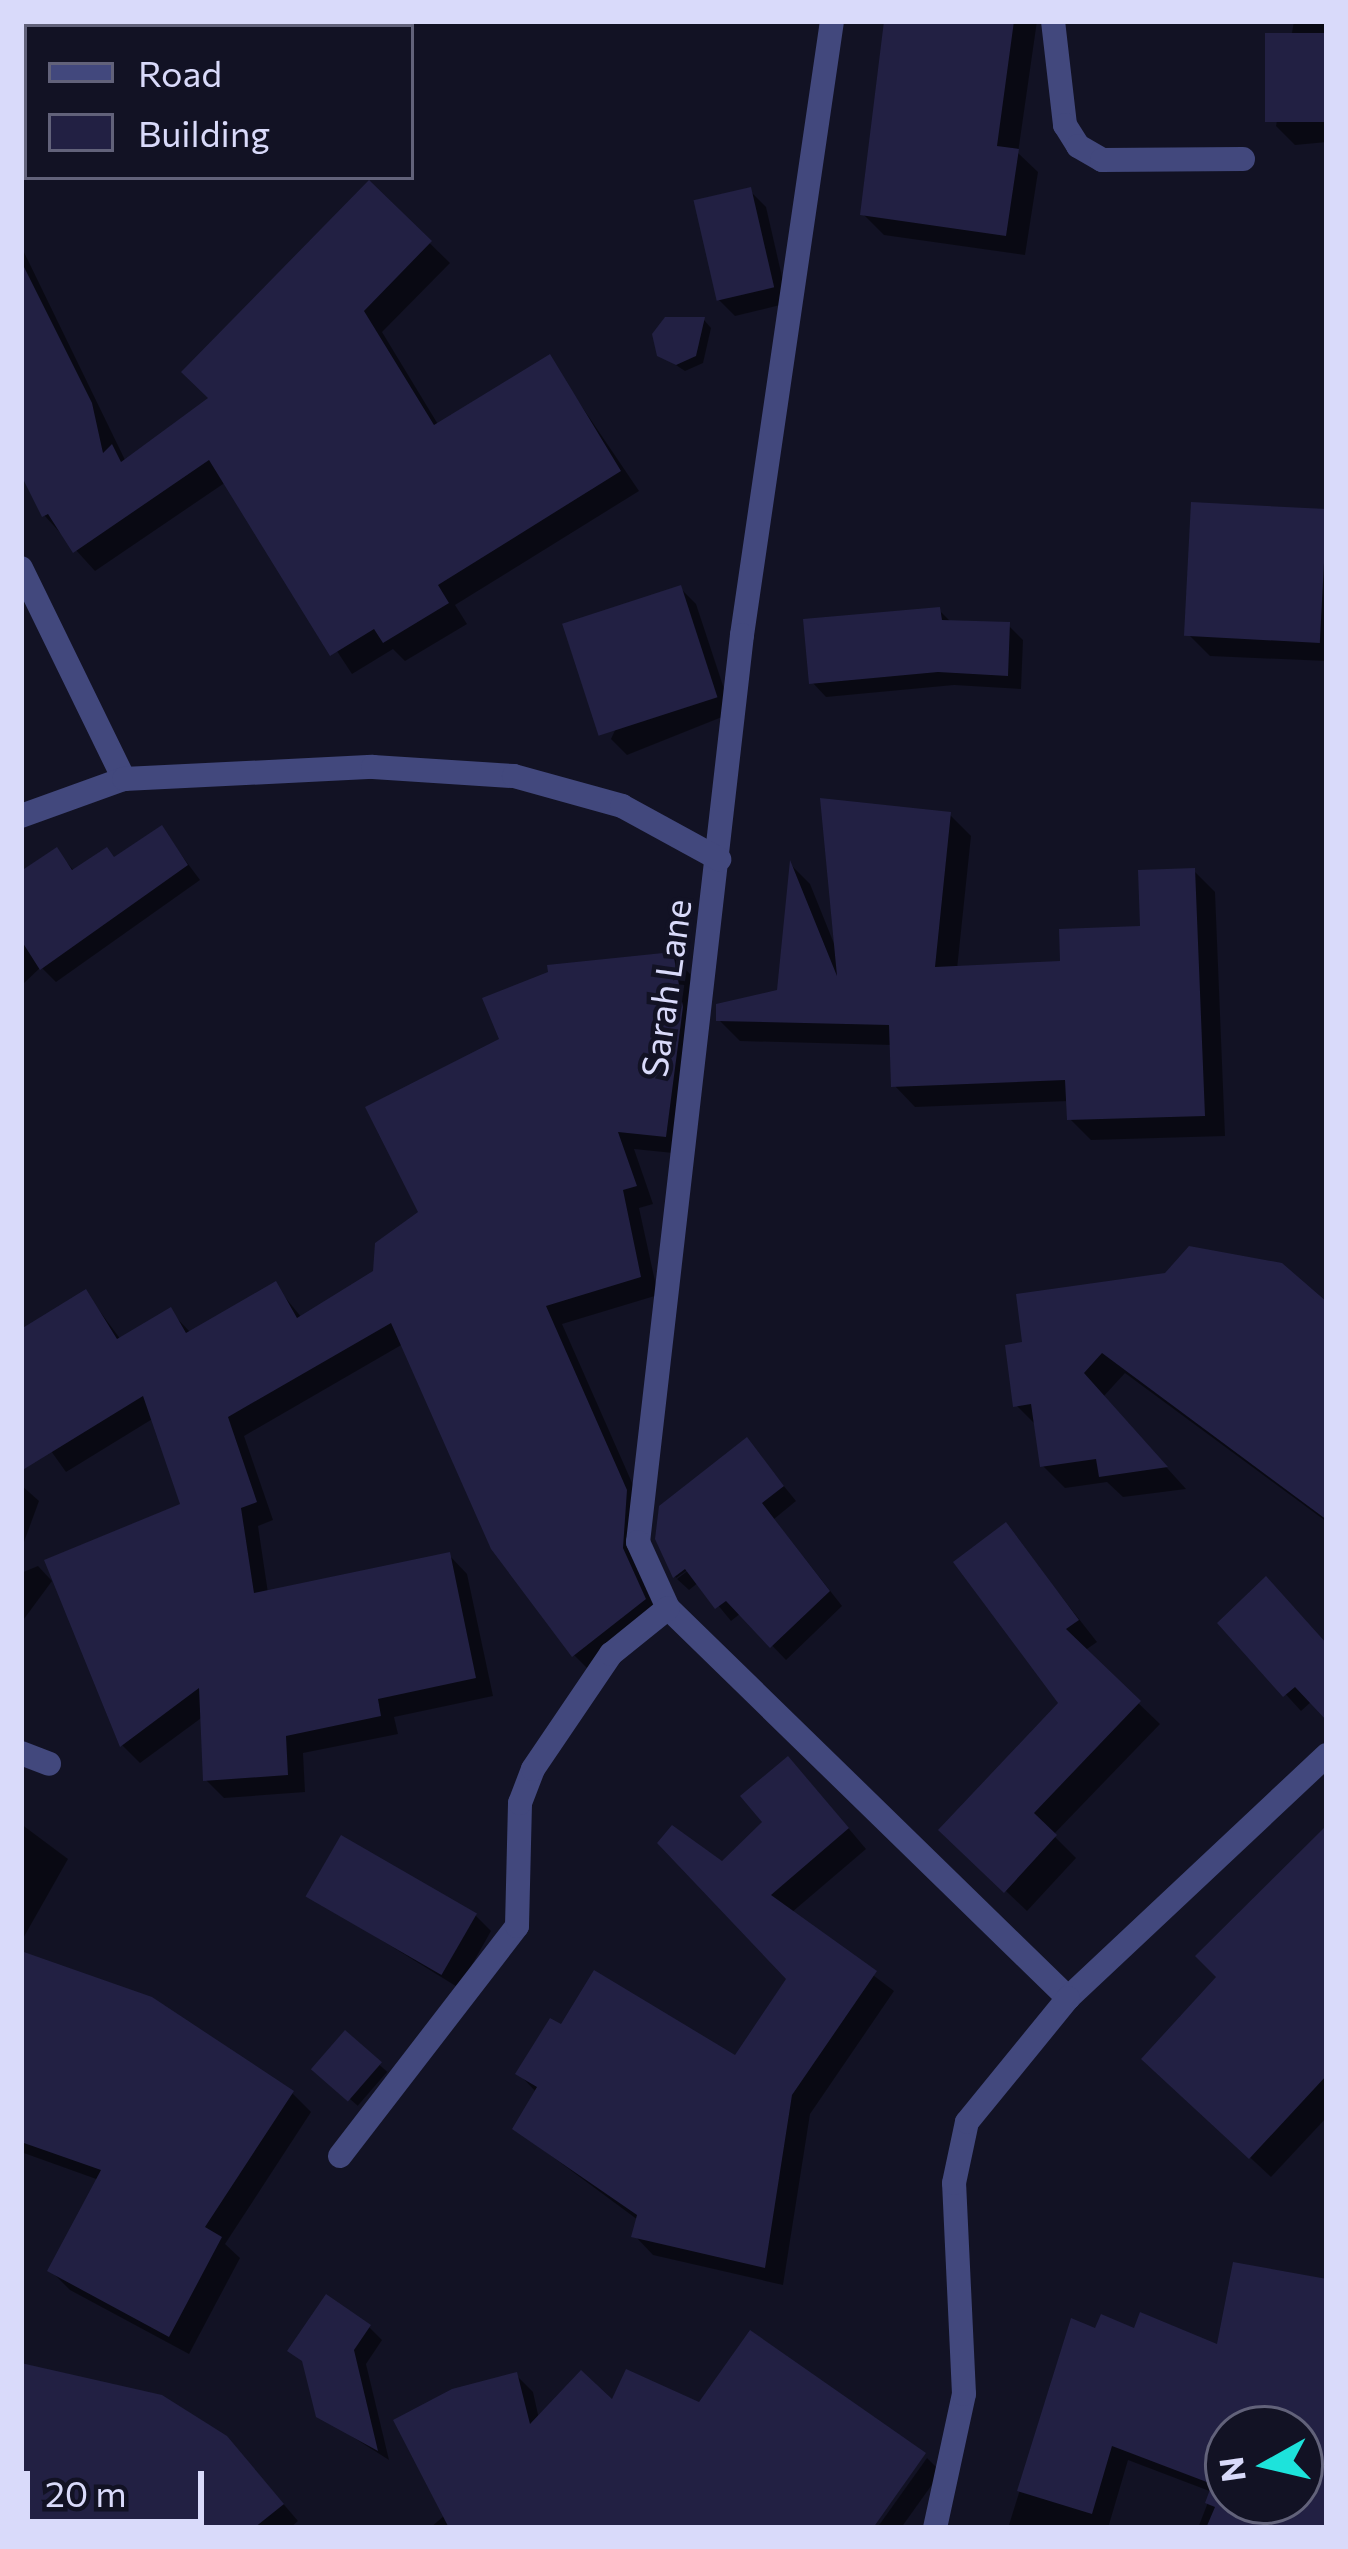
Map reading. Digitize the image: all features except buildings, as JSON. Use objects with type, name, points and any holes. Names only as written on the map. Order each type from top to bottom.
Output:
[{"type":"street","name":"Sarah Lane","points":[[832,21],[742,635],[719,860],[642,1461],[638,1542],[668,1608],[1068,1998]]},
{"type":"street","points":[[1053,21],[1066,125],[1078,146],[1102,160],[1243,159]]},
{"type":"street","points":[[21,568],[124,779]]},
{"type":"street","points":[[21,816],[124,779],[373,767],[514,776],[622,806],[719,860]]},
{"type":"street","points":[[340,2156],[517,1926],[520,1802],[533,1768],[611,1654],[668,1608]]},
{"type":"street","points":[[21,1753],[49,1764]]},
{"type":"street","points":[[934,2528],[964,2394],[954,2183],[967,2122],[1068,1998],[1327,1754]]}]
